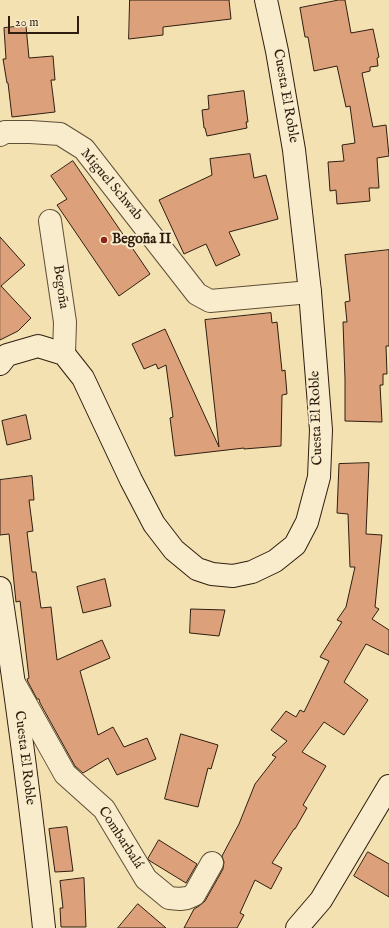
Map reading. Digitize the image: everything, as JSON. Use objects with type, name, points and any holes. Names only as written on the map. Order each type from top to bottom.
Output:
[{"type":"main road","name":"Cuesta El Roble","points":[[64,354],[84,378],[131,480],[154,524],[174,550],[197,569],[212,574],[233,576],[252,572],[275,560],[295,545],[307,522],[319,477],[321,430],[310,292],[294,150],[277,51],[266,0]]},
{"type":"main road","name":"Miguel Schwab","points":[[0,135],[5,132],[60,134],[84,149],[197,294],[210,301],[310,292]]},
{"type":"main road","name":"Begoña","points":[[50,221],[65,322],[64,354]]},
{"type":"main road","points":[[0,364],[7,355],[38,346],[64,354]]},
{"type":"main road","name":"Cuesta El Roble","points":[[0,588],[14,683],[44,928]]},
{"type":"main road","name":"Combarbalá","points":[[14,683],[65,774],[104,809],[146,879],[169,898],[188,898],[194,895],[212,863]]},
{"type":"main road","points":[[297,928],[321,900],[389,786]]},
{"type":"building","points":[[130,0],[229,0],[231,19],[163,27],[163,35],[129,39]]},
{"type":"building","points":[[345,0],[351,33],[373,29],[379,57],[377,58],[378,66],[370,67],[370,71],[362,73],[373,127],[386,125],[389,156],[377,158],[379,188],[369,188],[370,201],[337,204],[336,190],[330,191],[328,162],[344,161],[342,145],[355,143],[350,106],[346,107],[337,66],[314,71],[308,37],[305,37],[300,8]]},
{"type":"building","points":[[26,26],[29,58],[53,56],[55,80],[51,80],[55,112],[12,117],[8,83],[3,59],[6,59],[4,28]]},
{"type":"building","points":[[244,91],[248,122],[246,122],[247,128],[207,136],[204,128],[202,110],[209,109],[208,96]]},
{"type":"building","points":[[250,154],[254,178],[266,175],[278,219],[229,232],[240,255],[216,266],[206,244],[184,254],[159,200],[212,175],[210,159]]},
{"type":"building","name":"Begoña II","points":[[73,161],[150,274],[119,296],[57,205],[67,199],[51,176]]},
{"type":"building","points":[[0,237],[25,265],[1,286],[31,318],[18,331],[0,340]]},
{"type":"building","points":[[389,250],[389,346],[386,346],[387,374],[383,374],[383,385],[380,385],[382,422],[345,421],[343,322],[347,322],[345,302],[350,301],[345,255]]},
{"type":"building","points":[[271,313],[272,323],[277,322],[282,371],[285,370],[287,394],[282,395],[281,446],[244,448],[175,456],[170,418],[173,417],[166,365],[158,369],[156,364],[144,369],[132,344],[165,329],[219,447],[205,320]]},
{"type":"building","points":[[26,415],[31,439],[7,445],[2,421]]},
{"type":"building","points":[[369,463],[366,534],[382,535],[375,607],[379,609],[372,619],[389,630],[389,655],[366,644],[344,682],[368,700],[344,735],[324,722],[302,752],[326,766],[303,805],[307,808],[272,863],[282,868],[271,889],[255,880],[240,913],[244,915],[237,928],[184,928],[194,909],[205,901],[223,869],[224,862],[222,856],[239,824],[255,784],[276,757],[272,755],[287,741],[271,730],[286,711],[296,717],[300,710],[304,712],[329,661],[320,657],[342,622],[337,620],[346,607],[355,567],[350,567],[348,514],[337,513],[339,464]]},
{"type":"building","points":[[32,476],[34,500],[29,500],[33,531],[27,532],[32,572],[36,572],[41,608],[51,607],[57,660],[102,640],[110,658],[80,671],[98,735],[113,727],[124,747],[147,738],[156,759],[117,775],[108,758],[83,773],[75,766],[27,679],[29,678],[20,601],[16,602],[9,534],[0,535],[0,480]]},
{"type":"building","points":[[105,579],[111,606],[83,613],[77,587]]},
{"type":"building","points":[[191,609],[225,610],[219,636],[190,633]]},
{"type":"building","points":[[181,734],[218,745],[211,769],[208,768],[198,807],[165,799]]},
{"type":"building","points":[[67,827],[73,871],[55,872],[49,829]]},
{"type":"building","points":[[159,840],[197,864],[186,883],[148,859]]},
{"type":"building","points":[[368,852],[389,864],[389,897],[354,876]]},
{"type":"building","points":[[84,878],[86,927],[61,927],[60,908],[63,908],[60,881]]},
{"type":"building","points":[[138,904],[166,928],[118,928]]},
{"type":"place","name":"Begoña II","points":[[104,240]]}]
